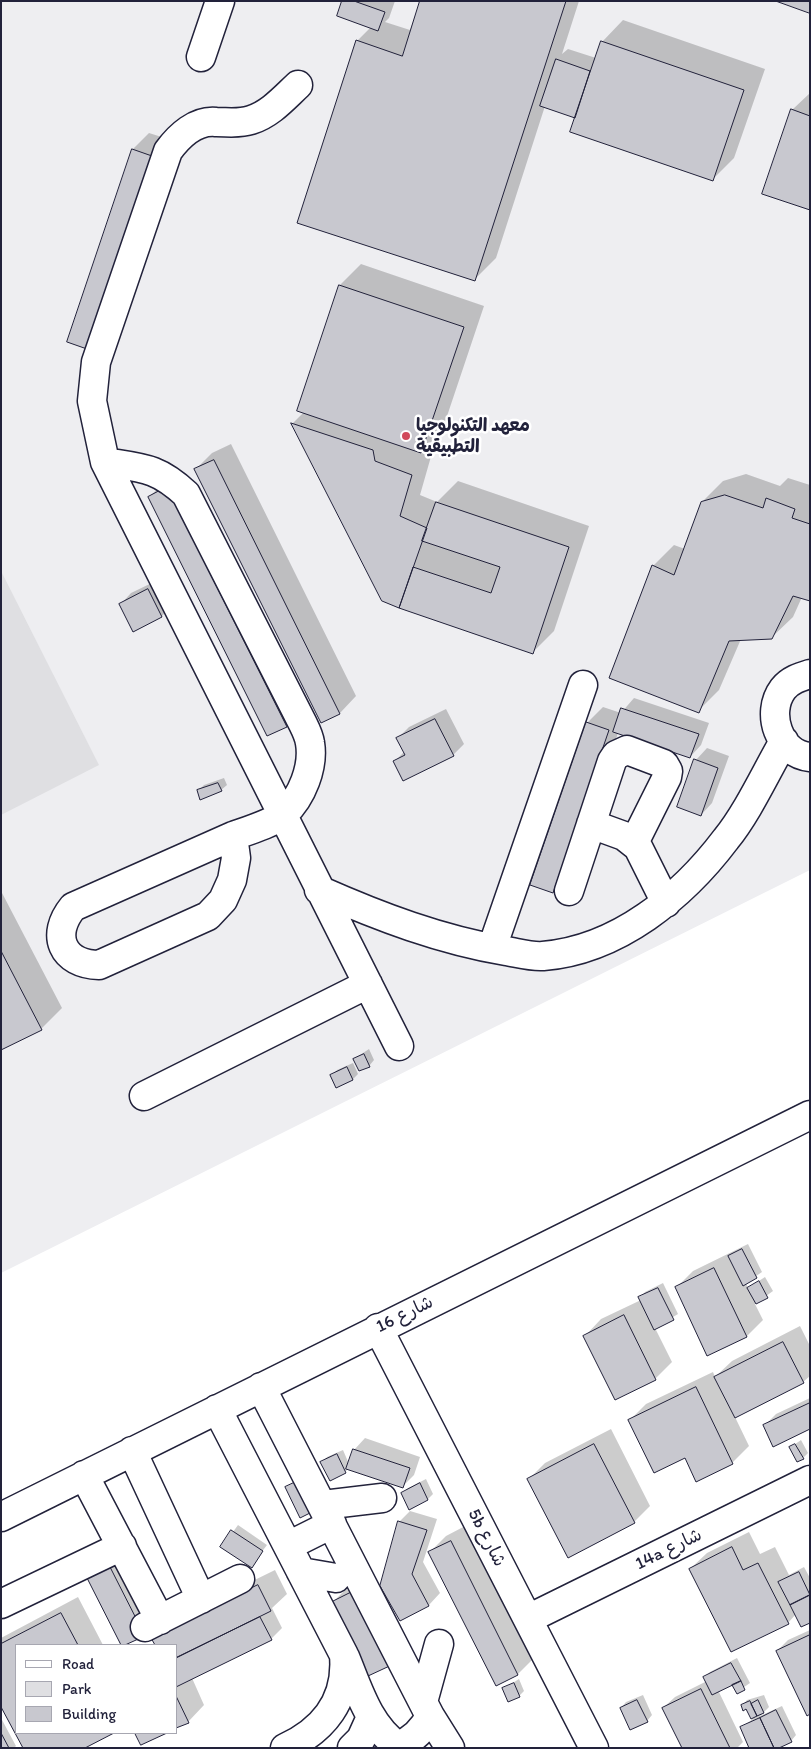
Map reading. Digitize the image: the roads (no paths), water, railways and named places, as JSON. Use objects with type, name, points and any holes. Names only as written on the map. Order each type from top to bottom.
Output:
[{"type":"street","points":[[201,57],[220,1]]},
{"type":"street","points":[[298,85],[262,116],[239,123],[214,121],[200,124],[188,130],[168,151],[96,362],[92,401],[105,462],[399,1046]]},
{"type":"street","points":[[105,462],[157,472],[186,494],[303,724],[310,742],[310,760],[301,790],[283,815],[234,836],[73,907],[63,918],[60,932],[63,946],[72,958],[84,965],[99,965],[208,916],[223,900],[232,880],[236,858],[234,836]]},
{"type":"street","points":[[810,674],[796,678],[783,690],[775,707],[776,725],[784,741],[793,751],[810,757]]},
{"type":"street","points":[[492,948],[583,685]]},
{"type":"street","points":[[320,890],[373,914],[419,930],[492,948],[542,957],[586,947],[628,928],[666,904],[700,873],[728,837],[784,741]]},
{"type":"street","points":[[569,891],[616,755],[627,750],[664,764],[668,771],[667,777],[634,843]]},
{"type":"street","points":[[591,824],[624,836],[634,843],[642,852],[666,904]]},
{"type":"street","points":[[144,1096],[368,984]]},
{"type":"street","name":"شارع 16","points":[[1,1517],[810,1115]]},
{"type":"street","name":"5b شارع","points":[[378,1328],[594,1748]]},
{"type":"street","points":[[261,1387],[427,1709],[450,1748]]},
{"type":"street","points":[[217,1409],[344,1656],[371,1717],[381,1732],[398,1747],[424,1727],[440,1644]]},
{"type":"street","points":[[132,1451],[201,1599]]},
{"type":"street","points":[[84,1475],[122,1546],[153,1623],[240,1579]]},
{"type":"street","name":"14a شارع","points":[[528,1619],[810,1480]]},
{"type":"street","points":[[288,1546],[327,1515],[382,1498]]},
{"type":"street","points":[[1,1604],[122,1546]]},
{"type":"street","points":[[300,1572],[336,1578]]},
{"type":"street","points":[[285,1748],[306,1738],[329,1714],[343,1684],[345,1671],[344,1656]]},
{"type":"street","points":[[352,1748],[361,1739],[371,1717]]},
{"type":"place","name":"معهد التكنولوجيا التطبيقية","points":[[406,436]]}]
